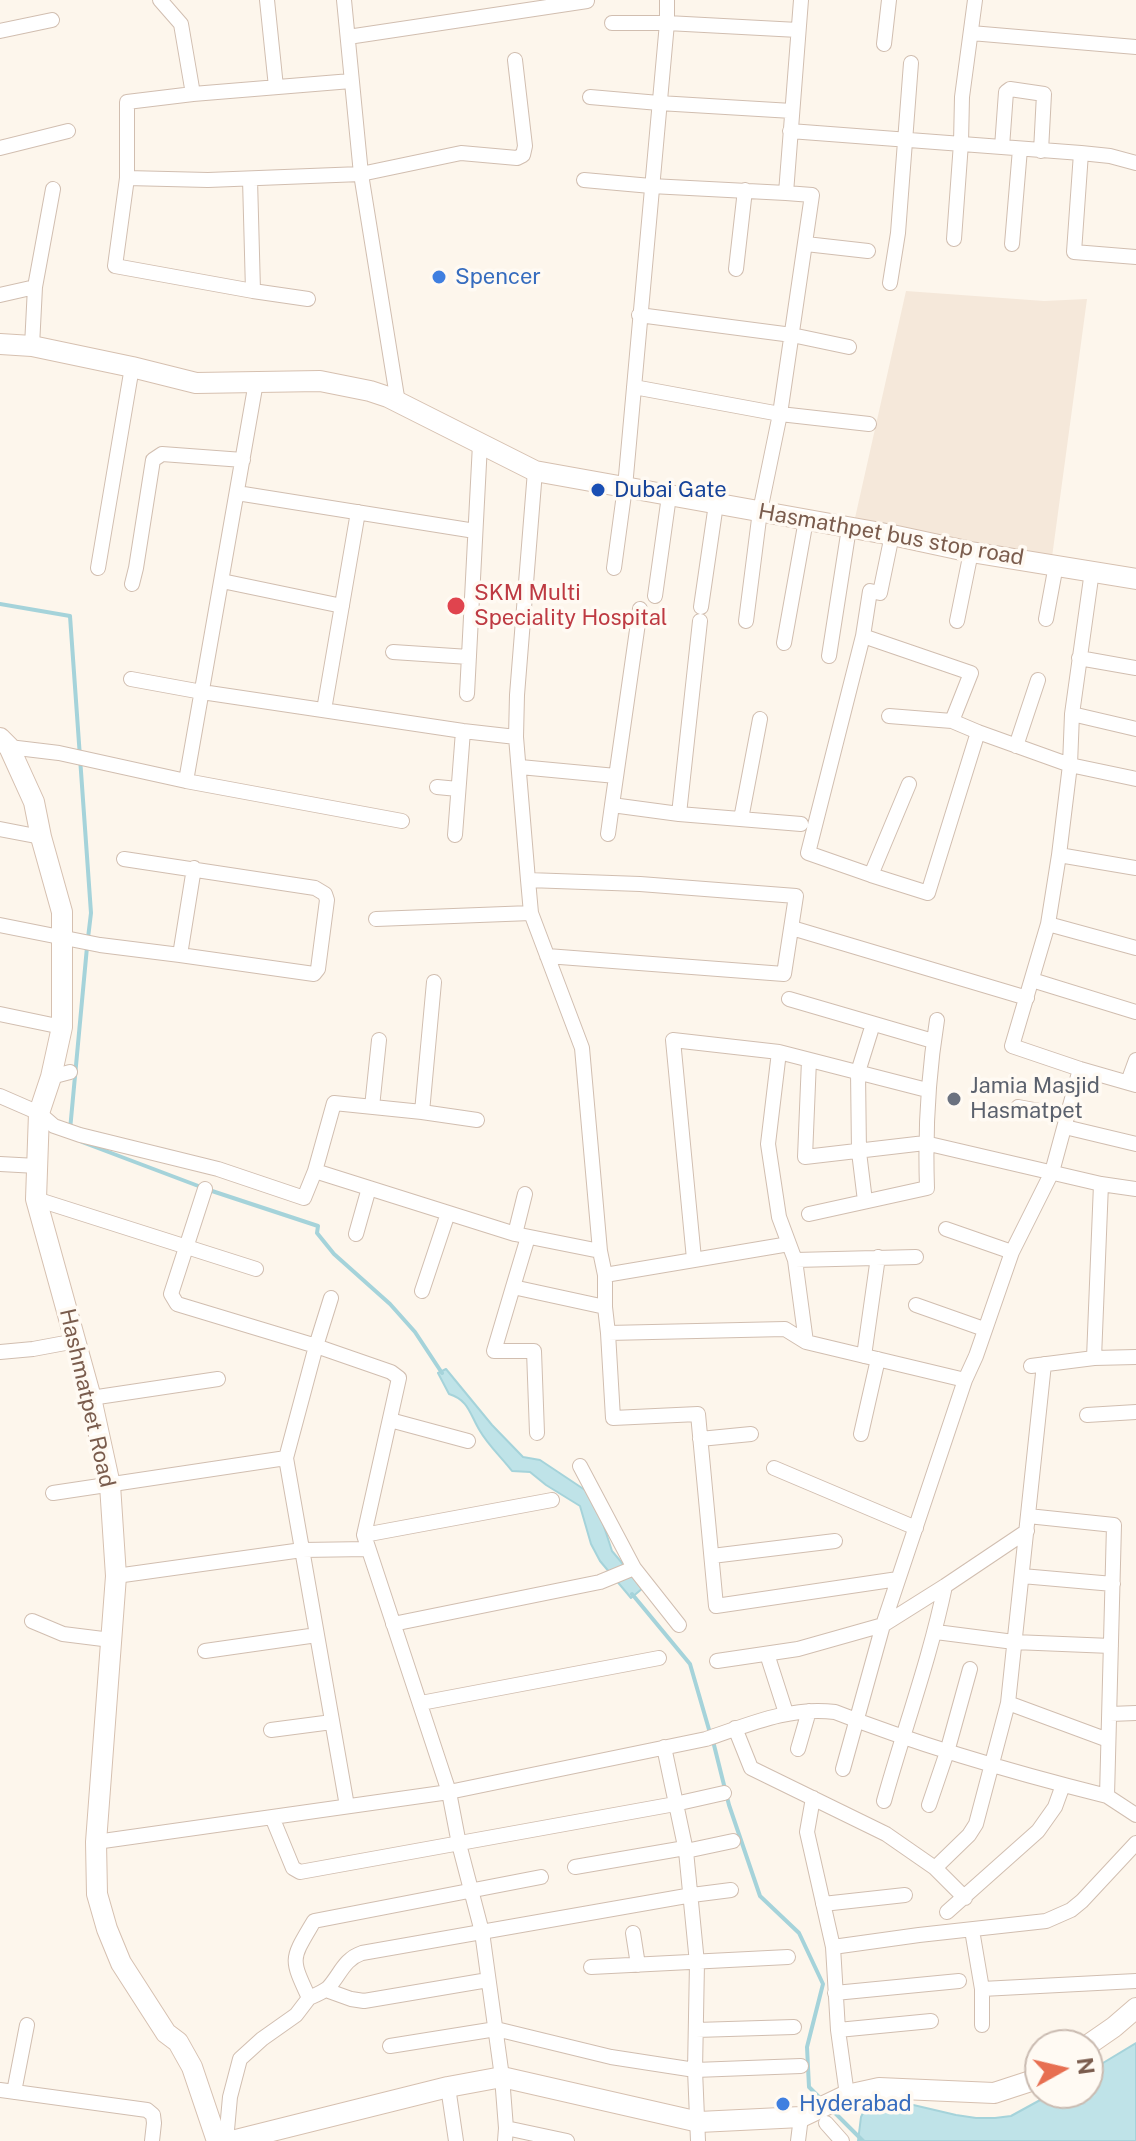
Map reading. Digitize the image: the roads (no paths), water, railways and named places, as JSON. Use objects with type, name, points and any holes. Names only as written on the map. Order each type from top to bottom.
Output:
[{"type":"street","points":[[160,0],[181,24],[193,94]]},
{"type":"street","points":[[267,0],[276,87]]},
{"type":"street","points":[[344,0],[361,174],[398,403]]},
{"type":"street","points":[[614,568],[625,487],[667,0]]},
{"type":"street","points":[[786,193],[801,0]]},
{"type":"street","points":[[884,44],[889,0]]},
{"type":"street","points":[[954,239],[962,97],[975,0]]},
{"type":"street","points":[[348,37],[587,1]]},
{"type":"street","points":[[0,31],[52,20]]},
{"type":"street","points":[[612,23],[798,30]]},
{"type":"street","points":[[971,33],[1136,47]]},
{"type":"street","points":[[127,178],[208,180],[361,174],[461,153],[517,158],[523,155],[525,146],[515,60]]},
{"type":"street","points":[[890,283],[898,233],[911,63]]},
{"type":"street","points":[[308,299],[115,266],[127,178],[127,102],[351,81]]},
{"type":"street","points":[[1002,147],[1006,92],[1010,89],[1044,94],[1041,151]]},
{"type":"street","points":[[590,97],[792,111]]},
{"type":"street","points":[[0,148],[68,131]]},
{"type":"street","points":[[790,131],[1002,147],[1023,145],[1041,151],[1110,156],[1136,163]]},
{"type":"street","points":[[1012,244],[1023,145]]},
{"type":"street","points":[[1081,153],[1074,252],[1136,257]]},
{"type":"street","points":[[250,179],[253,291]]},
{"type":"street","points":[[584,180],[812,195],[780,414],[760,511],[746,621]]},
{"type":"street","points":[[32,346],[35,287],[53,189]]},
{"type":"street","points":[[736,269],[745,190]]},
{"type":"street","points":[[806,244],[868,251]]},
{"type":"street","points":[[0,295],[35,287]]},
{"type":"street","points":[[639,315],[792,335],[849,347]]},
{"type":"street","name":"Hasmathpet bus stop road","points":[[0,344],[32,346],[196,383],[320,381],[370,391],[535,471],[971,552],[1136,579]]},
{"type":"street","points":[[98,568],[132,367]]},
{"type":"street","points":[[186,781],[256,382]]},
{"type":"street","points":[[634,387],[780,414],[869,424]]},
{"type":"street","points":[[467,694],[480,444]]},
{"type":"street","points":[[132,584],[153,460],[162,454],[243,460]]},
{"type":"street","points":[[535,471],[516,737],[531,913],[582,1048],[600,1251],[605,1275],[613,1418],[698,1414],[716,1606],[898,1579]]},
{"type":"street","points":[[237,493],[475,531]]},
{"type":"street","points":[[655,596],[669,496]]},
{"type":"street","points":[[679,814],[716,504]]},
{"type":"street","points":[[324,710],[358,512]]},
{"type":"street","points":[[784,643],[806,520]]},
{"type":"street","points":[[829,656],[849,528]]},
{"type":"street","points":[[892,535],[880,593],[870,591],[863,636],[808,853],[928,893],[978,732]]},
{"type":"street","points":[[957,621],[971,552]]},
{"type":"street","points":[[1046,619],[1056,565]]},
{"type":"street","points":[[1092,571],[1048,924],[1012,1046],[1132,1084],[1136,1060]]},
{"type":"street","points":[[222,581],[342,606]]},
{"type":"street","points":[[608,834],[640,609]]},
{"type":"street","points":[[863,636],[971,673],[952,721]]},
{"type":"street","points":[[393,652],[469,657]]},
{"type":"street","points":[[1079,658],[1136,668]]},
{"type":"street","points":[[131,679],[516,737]]},
{"type":"street","points":[[1016,746],[1038,680]]},
{"type":"street","points":[[1072,714],[1136,729]]},
{"type":"street","points":[[889,716],[952,721],[1070,765],[1136,779]]},
{"type":"street","points":[[741,819],[760,719]]},
{"type":"street","points":[[455,835],[463,731]]},
{"type":"street","points":[[4,743],[402,821]]},
{"type":"street","name":"Hashmatpet Road","points":[[4,743],[34,802],[41,837],[72,940],[62,1027],[61,1075],[37,1166],[36,1199],[91,1398],[110,1485],[116,1576],[96,1842],[97,1894],[121,1963],[166,2033],[178,2042],[192,2067],[217,2141]]},
{"type":"street","points":[[520,767],[616,776]]},
{"type":"street","points":[[871,875],[909,784]]},
{"type":"street","points":[[437,787],[458,789]]},
{"type":"street","points":[[612,805],[801,824]]},
{"type":"street","points":[[0,829],[41,837]]},
{"type":"street","points":[[1059,855],[1136,866]]},
{"type":"street","points":[[0,925],[100,945],[310,975],[318,969],[327,900],[325,894],[315,888],[124,859]]},
{"type":"street","points":[[180,955],[194,868]]},
{"type":"street","points":[[528,880],[640,884],[796,896],[784,974],[547,956]]},
{"type":"street","points":[[376,919],[531,913]]},
{"type":"street","points":[[1048,924],[1136,948]]},
{"type":"street","points":[[792,928],[1027,998]]},
{"type":"street","points":[[1032,980],[1136,1012]]},
{"type":"street","points":[[422,1112],[434,982]]},
{"type":"street","points":[[789,999],[933,1041]]},
{"type":"street","points":[[0,1014],[62,1027]]},
{"type":"street","points":[[809,1214],[927,1188],[927,1090],[937,1020]]},
{"type":"street","points":[[865,1201],[859,1152],[858,1072],[873,1024]]},
{"type":"street","points":[[372,1107],[379,1040]]},
{"type":"street","points":[[694,1259],[673,1040],[779,1052],[927,1090]]},
{"type":"street","points":[[779,1052],[768,1144],[779,1217],[795,1260],[806,1342]]},
{"type":"street","points":[[809,1060],[805,1157],[925,1143],[1101,1184],[1136,1189]]},
{"type":"street","points":[[843,1769],[883,1625],[965,1380],[1012,1252],[1052,1172],[1080,1069]]},
{"type":"street","points":[[0,1096],[80,1135],[218,1169],[304,1198],[334,1103],[477,1120]]},
{"type":"street","points":[[1018,1107],[1136,1144]]},
{"type":"street","points":[[0,1164],[37,1166]]},
{"type":"street","points":[[315,1171],[522,1236],[600,1251]]},
{"type":"street","points":[[1094,1358],[1101,1184]]},
{"type":"street","points":[[356,1234],[369,1188]]},
{"type":"street","points":[[205,1189],[171,1294],[177,1304],[316,1346],[391,1372],[399,1378],[366,1542],[449,1792],[482,1932],[502,2077],[505,2134],[567,2141]]},
{"type":"street","points":[[525,1194],[513,1287],[494,1351],[534,1351],[537,1433]]},
{"type":"street","points":[[36,1199],[256,1269]]},
{"type":"street","points":[[422,1291],[448,1213]]},
{"type":"street","points":[[946,1229],[1012,1252]]},
{"type":"street","points":[[605,1275],[789,1244]]},
{"type":"street","points":[[861,1434],[871,1357],[878,1257]]},
{"type":"street","points":[[795,1260],[916,1257]]},
{"type":"street","points":[[513,1287],[605,1307]]},
{"type":"street","points":[[331,1298],[286,1458],[347,1806]]},
{"type":"street","points":[[916,1305],[984,1329]]},
{"type":"street","points":[[608,1333],[785,1329],[806,1342],[965,1380]]},
{"type":"street","points":[[0,1352],[76,1341]]},
{"type":"street","points":[[935,1868],[976,1824],[1008,1703],[1028,1523],[1037,1365],[1136,1357]]},
{"type":"street","points":[[91,1398],[218,1379]]},
{"type":"street","points":[[1087,1415],[1136,1412]]},
{"type":"street","points":[[390,1420],[468,1441]]},
{"type":"street","points":[[700,1439],[751,1434]]},
{"type":"street","points":[[53,1493],[286,1458]]},
{"type":"street","points":[[580,1466],[634,1568],[679,1625]]},
{"type":"street","points":[[774,1468],[916,1528]]},
{"type":"street","points":[[116,1576],[366,1542],[552,1500]]},
{"type":"street","points":[[717,1661],[798,1649],[883,1625],[945,1586],[1028,1523],[1114,1525],[1107,1796]]},
{"type":"street","points":[[712,1556],[835,1541]]},
{"type":"street","points":[[393,1624],[600,1582],[634,1568]]},
{"type":"street","points":[[1022,1576],[1113,1584]]},
{"type":"street","points":[[884,1801],[936,1632],[945,1586]]},
{"type":"street","points":[[32,1621],[63,1634],[111,1640]]},
{"type":"street","points":[[936,1632],[1014,1642],[1111,1646]]},
{"type":"street","points":[[205,1651],[317,1635]]},
{"type":"street","points":[[767,1654],[786,1713]]},
{"type":"street","points":[[421,1703],[659,1658]]},
{"type":"street","points":[[929,1805],[970,1669]]},
{"type":"street","points":[[1008,1703],[1108,1740]]},
{"type":"street","points":[[96,1842],[449,1792],[706,1739],[786,1713],[820,1710],[835,1712],[991,1766],[1107,1796],[1136,1815]]},
{"type":"street","points":[[798,1749],[809,1711]]},
{"type":"street","points":[[1110,1714],[1136,1713]]},
{"type":"street","points":[[271,1730],[332,1722]]},
{"type":"street","points":[[729,1730],[751,1768],[886,1834],[935,1868],[965,1898]]},
{"type":"street","points":[[664,1747],[686,1850],[692,1895],[697,1963],[695,2070],[698,2131]]},
{"type":"street","points":[[947,1912],[1038,1831],[1055,1807],[1063,1785]]},
{"type":"street","points":[[272,1817],[293,1868],[300,1872],[724,1793]]},
{"type":"street","points":[[813,1798],[807,1832],[833,1947],[842,2097]]},
{"type":"street","points":[[575,1867],[733,1841]]},
{"type":"street","points":[[833,1947],[1046,1921],[1060,1916],[1082,1901],[1136,1843]]},
{"type":"street","points":[[309,1998],[297,1973],[295,1958],[314,1921],[541,1877]]},
{"type":"street","points":[[731,1890],[353,1956],[326,1990],[309,1998],[296,2015],[240,2059],[230,2097],[229,2141],[448,2087],[502,2077],[698,2131],[813,2116],[842,2097],[879,2088],[994,2093],[1024,2083]]},
{"type":"street","points":[[823,1904],[905,1895]]},
{"type":"street","points":[[972,1930],[982,1989],[982,2025]]},
{"type":"street","points":[[633,1933],[638,1965]]},
{"type":"street","points":[[591,1967],[788,1957]]},
{"type":"street","points":[[326,1990],[364,2001],[488,1980]]},
{"type":"street","points":[[835,1993],[959,1981]]},
{"type":"street","points":[[982,1989],[1136,1981]]},
{"type":"street","points":[[1104,2034],[1136,2008]]},
{"type":"street","points":[[838,2030],[931,2021]]},
{"type":"street","points":[[27,2025],[7,2091],[147,2110],[153,2115],[152,2141]]},
{"type":"street","points":[[696,2030],[794,2027]]},
{"type":"street","points":[[390,2046],[496,2029],[611,2057],[695,2070],[801,2066]]},
{"type":"street","points":[[166,2033],[193,2097],[206,2141]]},
{"type":"street","points":[[448,2087],[456,2141]]},
{"type":"street","points":[[798,2141],[813,2116]]},
{"type":"street","points":[[813,2116],[842,2141]]},
{"type":"water","points":[[446,1369],[523,1457],[540,1460],[594,1496],[612,1551],[643,1588],[631,1598],[600,1561],[591,1544],[580,1506],[530,1472],[512,1471],[483,1436],[465,1404],[449,1394],[438,1373]]},
{"type":"water","points":[[1136,2043],[1136,2141],[858,2141],[861,2117],[869,2101],[892,2100],[976,2118],[1011,2116],[1024,2109],[1104,2109],[1104,2062]]},
{"type":"waterway","points":[[0,604],[70,616],[91,913],[88,938]]},
{"type":"waterway","points":[[70,1130],[87,947]]},
{"type":"waterway","points":[[82,1142],[201,1187]]},
{"type":"waterway","points":[[209,1190],[318,1226],[317,1233],[334,1254],[390,1304],[415,1332],[442,1373]]},
{"type":"waterway","points":[[632,1594],[690,1664],[710,1733]]},
{"type":"waterway","points":[[713,1741],[729,1805],[760,1896],[799,1933],[823,1984],[807,2047],[809,2087],[822,2100]]},
{"type":"waterway","points":[[831,2109],[863,2141]]},
{"type":"place","name":"Spencer","points":[[439,277]]},
{"type":"place","name":"Dubai Gate","points":[[598,490]]},
{"type":"place","name":"SKM Multi Speciality Hospital","points":[[456,606]]},
{"type":"place","name":"Jamia Masjid Hasmatpet","points":[[954,1099]]},
{"type":"place","name":"Hyderabad","points":[[783,2104]]}]
